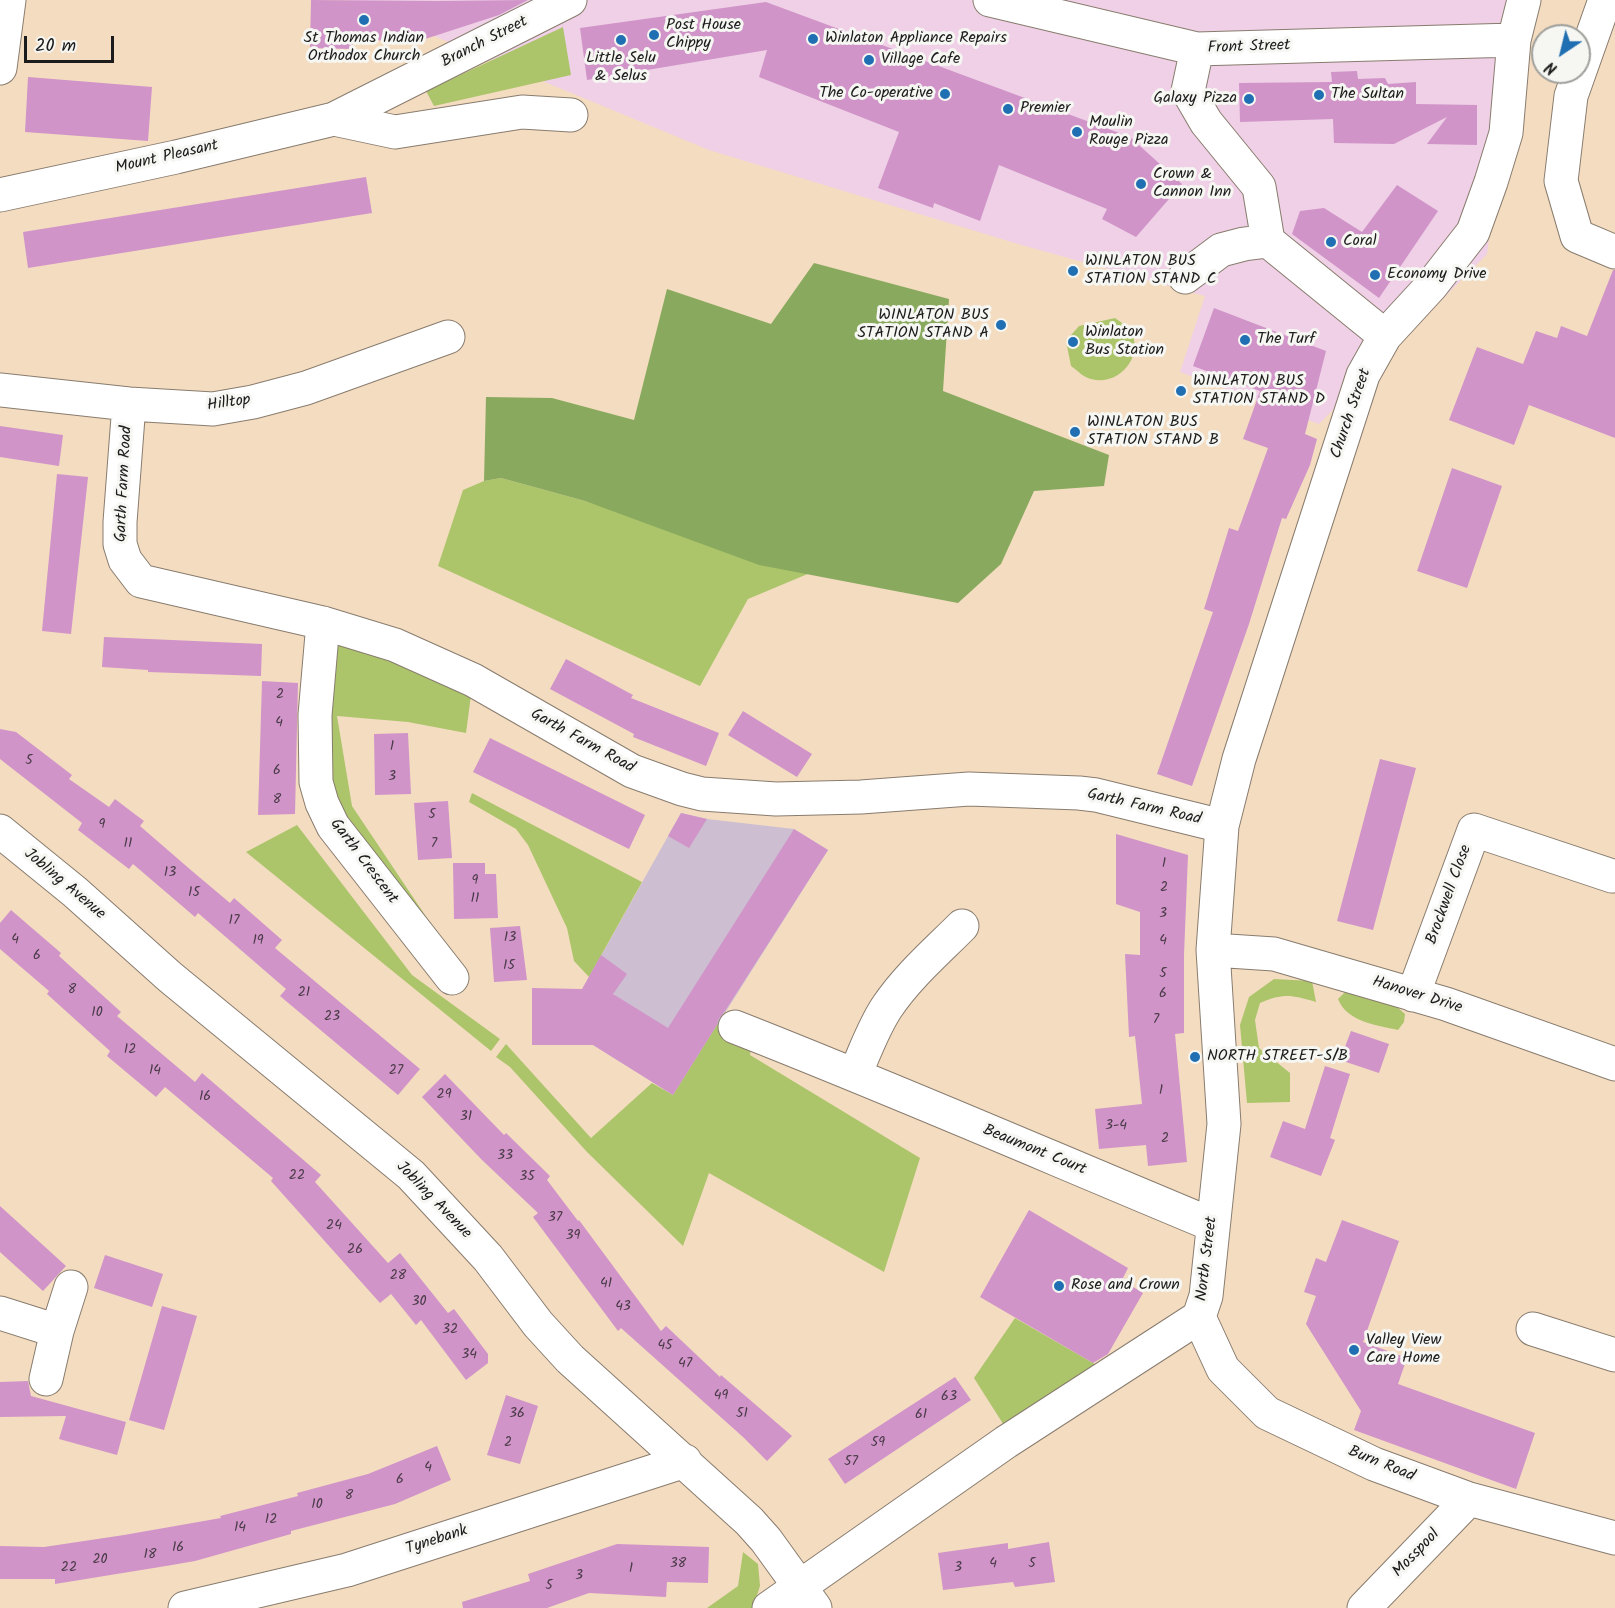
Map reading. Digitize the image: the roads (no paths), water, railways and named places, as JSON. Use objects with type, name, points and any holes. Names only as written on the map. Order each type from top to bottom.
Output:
[{"type":"street","points":[[0,68],[9,0]]},
{"type":"street","name":"Branch Street","points":[[334,119],[570,0]]},
{"type":"street","name":"Front Street","points":[[990,0],[1197,50],[1514,40]]},
{"type":"street","name":"Church Street","points":[[1213,950],[1221,839],[1239,759],[1363,375],[1385,336],[1431,286],[1473,232],[1506,133],[1514,40],[1524,0]]},
{"type":"street","points":[[1605,0],[1571,96],[1560,181],[1577,236],[1615,252]]},
{"type":"street","points":[[1197,50],[1188,91],[1206,122],[1259,188],[1268,241],[1385,336]]},
{"type":"street","points":[[334,119],[395,132],[522,112],[571,115]]},
{"type":"street","name":"Mount Pleasant","points":[[0,195],[176,157],[334,119]]},
{"type":"street","points":[[1185,277],[1221,250],[1268,241]]},
{"type":"street","name":"Hilltop","points":[[0,390],[129,404],[213,409],[253,402],[316,385],[448,337]]},
{"type":"street","name":"Garth Farm Road","points":[[129,404],[120,544],[124,560],[141,581],[323,623],[395,645],[473,680],[632,771],[702,794],[776,799],[861,797],[969,789],[1079,793],[1096,795],[1221,839]]},
{"type":"street","name":"Garth Crescent","points":[[323,623],[315,715],[316,782],[322,803],[333,826],[452,978]]},
{"type":"street","name":"Brockwell Close","points":[[1413,995],[1474,830],[1612,876]]},
{"type":"street","name":"Jobling Avenue","points":[[0,831],[75,892],[170,977],[411,1175],[488,1258],[538,1324],[570,1359],[749,1521],[808,1597]]},
{"type":"street","points":[[855,1074],[872,1034],[904,984],[962,926]]},
{"type":"street","name":"Hanover Drive","points":[[1213,950],[1274,954],[1413,995],[1615,1064]]},
{"type":"street","name":"North Street","points":[[808,1597],[1006,1442],[1199,1317],[1206,1296],[1224,1124],[1213,950]]},
{"type":"street","name":"Beaumont Court","points":[[735,1027],[855,1074],[968,1124],[1213,1225]]},
{"type":"street","points":[[46,1379],[57,1330],[71,1287]]},
{"type":"street","points":[[0,1313],[57,1330]]},
{"type":"street","name":"Burn Road","points":[[1199,1317],[1223,1369],[1267,1413],[1374,1464],[1469,1499],[1615,1538]]},
{"type":"street","points":[[1533,1329],[1615,1355]]},
{"type":"street","name":"Tynebank","points":[[184,1608],[347,1570],[685,1461]]},
{"type":"street","name":"Mosspool","points":[[1364,1608],[1469,1499]]},
{"type":"street","points":[[769,1608],[808,1597]]},
{"type":"place","name":"St Thomas Indian Orthodox Church","points":[[364,20]]},
{"type":"place","name":"Post House Chippy","points":[[654,35]]},
{"type":"place","name":"Winlaton Appliance Repairs","points":[[813,39]]},
{"type":"place","name":"Little Selu & Selus","points":[[621,40]]},
{"type":"place","name":"Village Cafe","points":[[869,60]]},
{"type":"place","name":"The Co-operative","points":[[945,94]]},
{"type":"place","name":"The Sultan","points":[[1319,95]]},
{"type":"place","name":"Galaxy Pizza","points":[[1249,99]]},
{"type":"place","name":"Premier","points":[[1008,109]]},
{"type":"place","name":"Moulin Rouge Pizza","points":[[1077,132]]},
{"type":"place","name":"Crown & Cannon Inn","points":[[1141,184]]},
{"type":"place","name":"Coral","points":[[1331,242]]},
{"type":"place","name":"WINLATON BUS STATION STAND C","points":[[1073,271]]},
{"type":"place","name":"Economy Drive","points":[[1375,275]]},
{"type":"place","name":"WINLATON BUS STATION STAND A","points":[[1001,325]]},
{"type":"place","name":"The Turf","points":[[1245,340]]},
{"type":"place","name":"Winlaton Bus Station","points":[[1073,342]]},
{"type":"place","name":"WINLATON BUS STATION STAND D","points":[[1181,391]]},
{"type":"place","name":"WINLATON BUS STATION STAND B","points":[[1075,432]]},
{"type":"place","name":"NORTH STREET-S/B","points":[[1195,1057]]},
{"type":"place","name":"Rose and Crown","points":[[1059,1286]]},
{"type":"place","name":"Valley View Care Home","points":[[1354,1350]]}]
